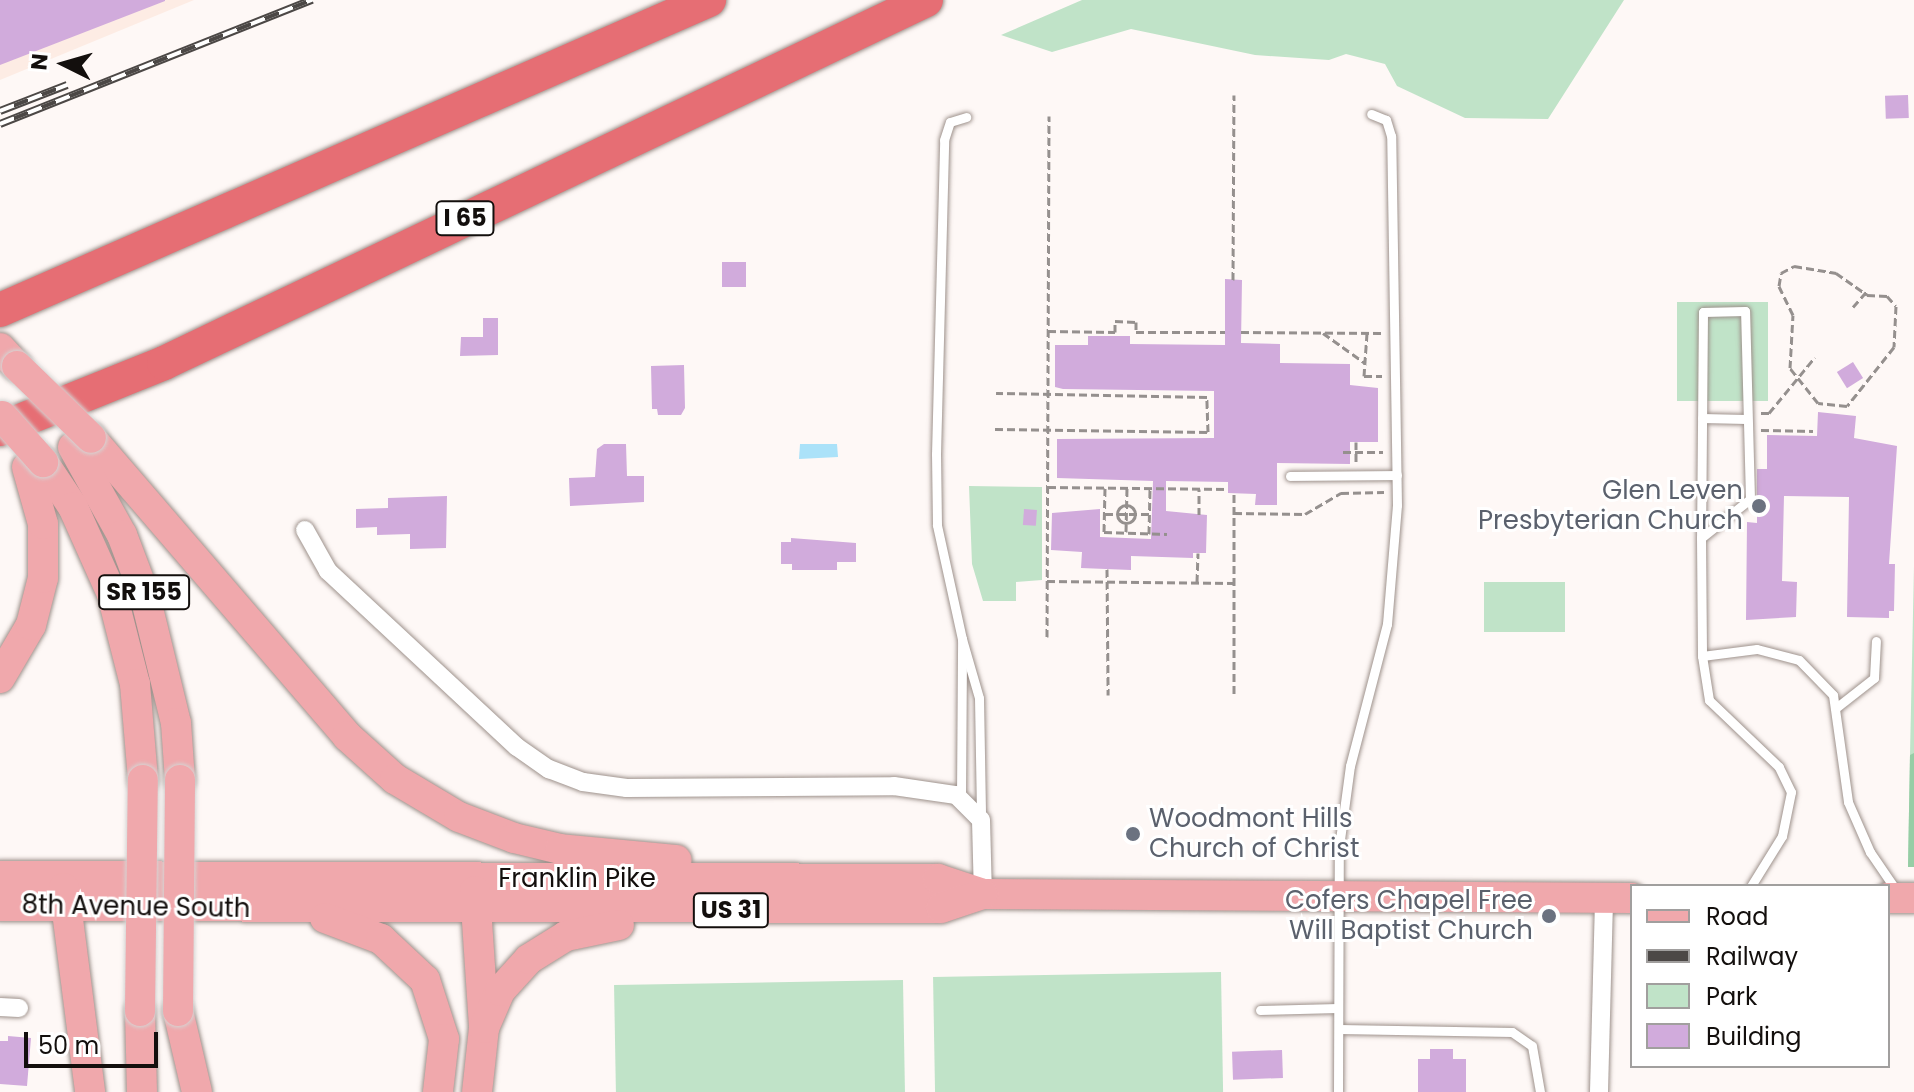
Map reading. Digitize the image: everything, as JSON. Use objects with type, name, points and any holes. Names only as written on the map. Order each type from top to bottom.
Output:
[{"type":"highway","points":[[0,310],[709,0]]},
{"type":"highway","name":"I 65","points":[[1,419],[164,363],[926,0]]},
{"type":"highway","points":[[0,286],[257,197]]},
{"type":"main road","points":[[8,357],[347,736],[425,799],[500,833],[560,849],[816,879]]},
{"type":"main road","points":[[1,419],[73,507],[112,594],[135,684],[143,780],[142,1092]]},
{"type":"main road","name":"SR 155","points":[[82,442],[145,596],[176,723],[180,780],[178,1011]]},
{"type":"main road","points":[[0,678],[31,625],[43,578],[43,524],[35,464]]},
{"type":"main road","name":"8th Avenue South","points":[[0,876],[64,892],[272,909]]},
{"type":"main road","points":[[475,878],[484,1028],[477,1092]]},
{"type":"main road","name":"Franklin Pike","points":[[265,880],[938,879],[983,894],[1618,898]]},
{"type":"main road","name":"8th Avenue South","points":[[0,906],[64,892],[265,880]]},
{"type":"main road","points":[[64,892],[90,1092]]},
{"type":"main road","name":"Franklin Pike","points":[[272,909],[941,908],[983,894]]},
{"type":"main road","points":[[272,909],[364,931],[415,966],[432,992],[442,1023],[445,1059],[438,1092]]},
{"type":"main road","points":[[484,1028],[508,979],[566,936],[621,925],[816,909]]},
{"type":"main road","points":[[176,1092],[178,1011]]},
{"type":"main road","points":[[178,1011],[197,1092]]},
{"type":"street","points":[[305,530],[335,578],[527,755],[566,776],[627,788],[894,786],[961,797],[981,820],[983,894]]},
{"type":"street","points":[[1599,1092],[1618,898]]},
{"type":"lane","points":[[1338,1092],[1336,895],[1350,766],[1387,624],[1397,492],[1391,130],[1386,120],[1371,114]]},
{"type":"lane","points":[[966,117],[950,122],[944,140],[936,424],[937,525],[962,639],[979,698],[981,820]]},
{"type":"lane","points":[[1701,538],[1750,499],[1751,430],[1746,416],[1745,311],[1703,312],[1701,538],[1702,656],[1709,700],[1779,767],[1791,792],[1785,828],[1752,884]]},
{"type":"lane","points":[[1702,418],[1746,416]]},
{"type":"lane","points":[[1290,476],[1397,475]]},
{"type":"lane","points":[[961,797],[962,639]]},
{"type":"lane","points":[[1837,707],[1874,678],[1876,641]]},
{"type":"lane","points":[[1702,656],[1749,649],[1785,653],[1823,680],[1837,707],[1848,802],[1870,852],[1901,898]]},
{"type":"lane","points":[[1260,1010],[1338,1008]]},
{"type":"lane","points":[[1339,1029],[1512,1032],[1532,1046],[1540,1092]]},
{"type":"path","points":[[1233,280],[1234,95]]},
{"type":"path","points":[[1047,637],[1049,116]]},
{"type":"path","points":[[1794,266],[1836,273],[1867,292],[1884,294],[1893,302],[1899,334],[1856,400],[1827,407],[1796,381],[1790,362],[1793,315],[1780,292],[1781,273],[1794,266]]},
{"type":"path","points":[[1853,307],[1867,292]]},
{"type":"path","points":[[1048,331],[1115,332],[1115,321],[1125,321],[1136,322],[1136,332],[1225,332]]},
{"type":"path","points":[[1241,332],[1394,333]]},
{"type":"path","points":[[1323,333],[1365,363]]},
{"type":"path","points":[[1367,333],[1364,376],[1382,376],[1382,391]]},
{"type":"path","points":[[1746,416],[1769,413],[1815,357]]},
{"type":"path","points":[[995,429],[1208,432],[1207,397],[996,393]]},
{"type":"path","points":[[1751,430],[1813,431]]},
{"type":"path","points":[[1383,437],[1383,492]]},
{"type":"path","points":[[1343,452],[1383,452]]},
{"type":"path","points":[[1047,487],[1228,489]]},
{"type":"path","points":[[1105,488],[1104,532],[1167,534]]},
{"type":"path","points":[[1126,533],[1127,488]]},
{"type":"path","points":[[1149,534],[1150,488]]},
{"type":"path","points":[[1199,489],[1199,515]]},
{"type":"path","points":[[1234,513],[1305,514],[1341,493],[1397,492]]},
{"type":"path","points":[[1234,494],[1234,694]]},
{"type":"path","points":[[1118,514],[1127,506]]},
{"type":"path","points":[[1127,506],[1135,514]]},
{"type":"path","points":[[1105,514],[1149,514]]},
{"type":"path","points":[[1118,514],[1126,523]]},
{"type":"path","points":[[1126,523],[1135,514]]},
{"type":"path","points":[[1197,582],[1198,553]]},
{"type":"path","points":[[1107,569],[1108,695]]},
{"type":"path","points":[[1047,581],[1234,583]]},
{"type":"shaded area","points":[[0,0],[194,0],[0,80]]},
{"type":"green space","points":[[1082,0],[1624,0],[1548,119],[1465,118],[1397,86],[1385,64],[1346,54],[1329,60],[1255,55],[1131,29],[1052,52],[1001,35]]},
{"type":"green space","points":[[1677,302],[1768,302],[1768,401],[1677,401]]},
{"type":"green space","points":[[969,486],[1042,487],[1042,580],[1016,582],[1016,601],[983,601],[972,564]]},
{"type":"green space","points":[[1914,566],[1914,867],[1908,867],[1910,755]]},
{"type":"green space","points":[[1484,582],[1565,582],[1565,632],[1484,632]]},
{"type":"green space","points":[[1914,753],[1914,867],[1908,867],[1910,755]]},
{"type":"green space","points":[[1221,972],[1223,1092],[935,1092],[933,977]]},
{"type":"green space","points":[[903,980],[905,1092],[616,1092],[614,985]]},
{"type":"water","points":[[800,444],[837,444],[838,457],[799,459]]},
{"type":"building","points":[[0,0],[165,0],[165,1],[0,65]]},
{"type":"building","points":[[1908,95],[1909,118],[1886,119],[1885,96]]},
{"type":"building","points":[[722,262],[746,262],[746,287],[722,287]]},
{"type":"building","points":[[1225,279],[1242,280],[1241,343],[1280,344],[1280,363],[1350,364],[1350,385],[1378,388],[1378,442],[1350,442],[1350,464],[1277,463],[1277,505],[1255,505],[1256,494],[1228,493],[1228,482],[1166,481],[1166,511],[1207,515],[1206,553],[1193,553],[1193,558],[1131,556],[1131,570],[1081,568],[1082,552],[1051,550],[1052,513],[1100,509],[1100,537],[1151,539],[1153,481],[1057,478],[1057,439],[1214,438],[1214,391],[1055,387],[1055,345],[1088,345],[1088,336],[1130,336],[1130,344],[1225,345]]},
{"type":"building","points":[[483,318],[498,318],[498,355],[460,356],[461,337],[483,337]]},
{"type":"building","points":[[1853,362],[1863,378],[1847,388],[1837,372]]},
{"type":"building","points":[[684,365],[685,408],[681,415],[658,415],[657,409],[652,409],[651,366]]},
{"type":"building","points":[[1818,412],[1856,416],[1854,438],[1897,446],[1889,564],[1895,564],[1894,611],[1889,611],[1889,618],[1847,617],[1849,497],[1784,496],[1782,581],[1797,582],[1796,617],[1746,620],[1747,522],[1757,523],[1757,469],[1767,469],[1767,435],[1817,436]]},
{"type":"building","points":[[604,444],[626,444],[627,476],[644,476],[644,502],[570,506],[569,478],[595,477],[597,449]]},
{"type":"building","points":[[447,496],[446,548],[410,549],[410,534],[377,535],[377,527],[356,528],[356,509],[388,508],[388,498]]},
{"type":"building","points":[[1024,509],[1037,510],[1036,526],[1023,525]]},
{"type":"building","points":[[791,538],[856,543],[856,562],[837,562],[837,570],[792,570],[792,564],[781,564],[781,542],[791,542]]},
{"type":"building","points":[[8,1036],[31,1038],[27,1086],[0,1084],[0,1041],[8,1041]]},
{"type":"building","points":[[1430,1049],[1453,1049],[1453,1059],[1466,1059],[1466,1092],[1418,1092],[1418,1059],[1430,1059]]},
{"type":"building","points":[[1282,1050],[1283,1078],[1233,1080],[1232,1052]]},
{"type":"railway","points":[[0,124],[312,0]]},
{"type":"railway","points":[[0,111],[67,85]]},
{"type":"place","name":"Glen Leven Presbyterian Church","points":[[1759,506]]},
{"type":"place","name":"Woodmont Hills Church of Christ","points":[[1133,834]]},
{"type":"place","name":"Cofers Chapel Free Will Baptist Church","points":[[1549,916]]}]
